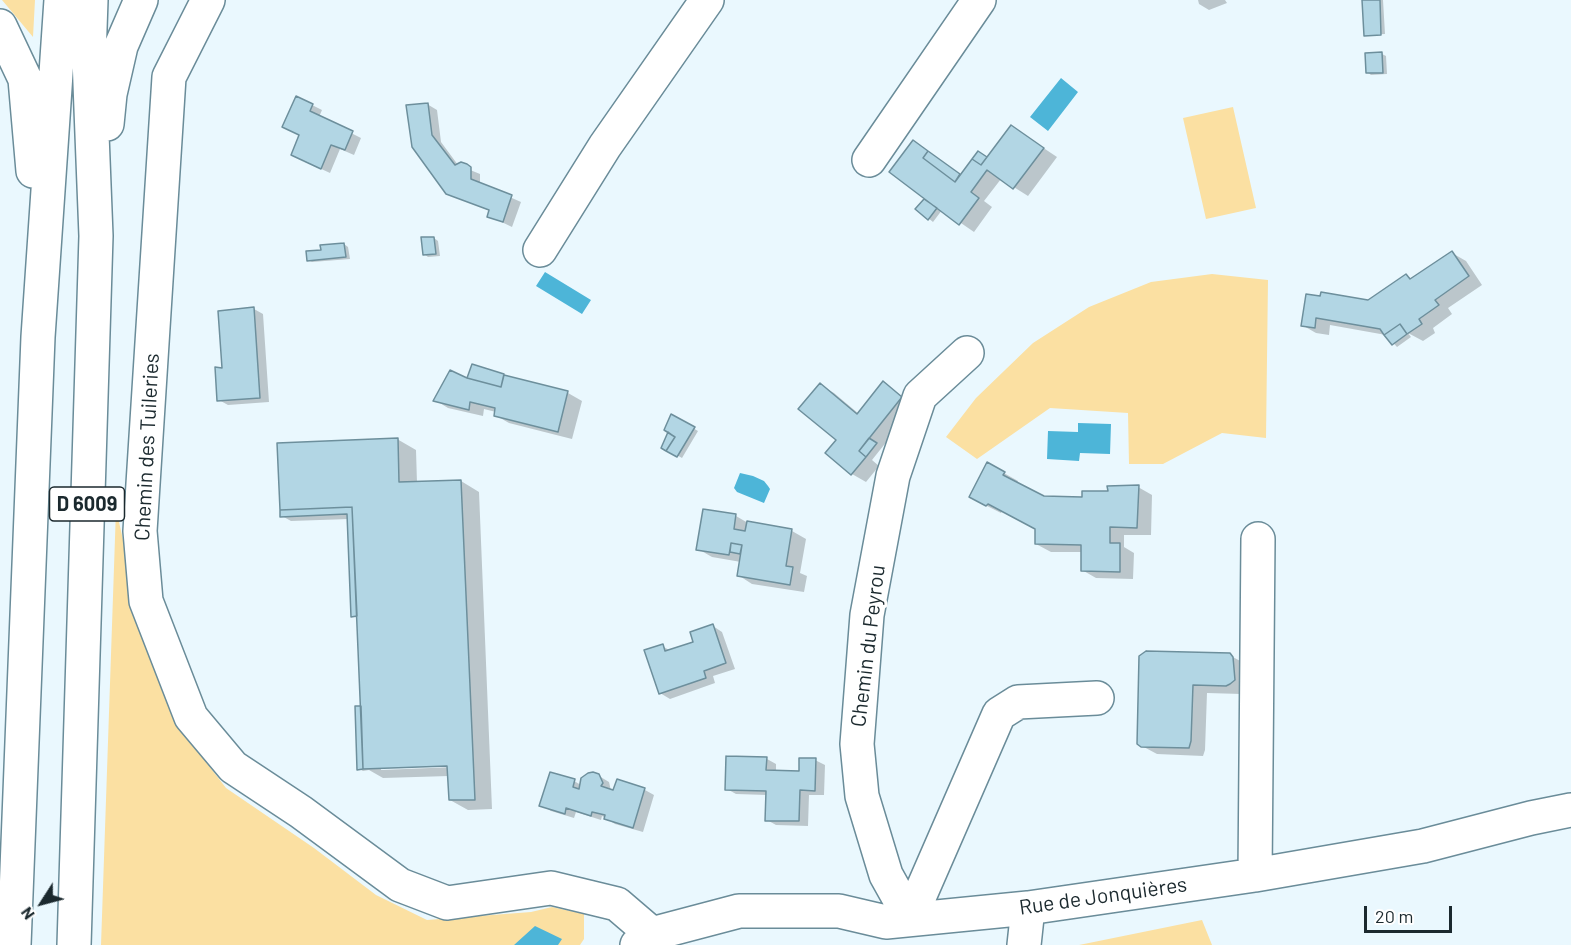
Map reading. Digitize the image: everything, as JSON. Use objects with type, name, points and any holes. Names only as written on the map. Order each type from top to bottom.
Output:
[{"type":"main road","name":"D 6009","points":[[14,945],[38,337],[61,0]]},
{"type":"main road","name":"D 6009","points":[[74,945],[96,236],[89,58],[92,0]]},
{"type":"main road","points":[[96,236],[110,94],[121,46],[141,0]]},
{"type":"main road","name":"Chemin des Tuileries","points":[[208,0],[169,77],[140,531],[146,601],[190,717],[233,766],[301,812],[400,885],[447,903],[551,888],[617,904],[644,939]]},
{"type":"main road","points":[[540,250],[605,146],[707,0]]},
{"type":"main road","points":[[869,160],[979,0]]},
{"type":"main road","points":[[0,26],[25,79],[36,207],[38,337]]},
{"type":"main road","name":"Chemin du Peyrou","points":[[898,928],[886,875],[862,796],[857,744],[867,615],[893,476],[920,396],[967,353]]},
{"type":"main road","points":[[1255,875],[1258,539]]},
{"type":"main road","points":[[898,928],[999,714],[1018,702],[1097,698]]},
{"type":"main road","name":"Rue de Jonquières","points":[[644,939],[739,911],[840,911],[898,928],[1255,875],[1423,846],[1571,810]]},
{"type":"main road","points":[[1024,945],[1028,908]]},
{"type":"shaded area","points":[[2,0],[35,0],[33,37]]},
{"type":"shaded area","points":[[1233,107],[1256,208],[1206,219],[1183,118]]},
{"type":"shaded area","points":[[1212,274],[1268,280],[1266,438],[1222,433],[1163,464],[1129,464],[1128,413],[1050,408],[977,459],[946,437],[976,398],[1033,343],[1089,307],[1151,282]]},
{"type":"shaded area","points":[[116,509],[135,592],[176,723],[226,788],[314,848],[376,895],[427,920],[531,912],[552,907],[584,914],[584,939],[580,945],[101,945]]},
{"type":"shaded area","points":[[1202,920],[1212,945],[1079,945]]},
{"type":"water","points":[[1061,78],[1078,92],[1048,131],[1030,117]]},
{"type":"water","points":[[545,272],[591,300],[582,314],[536,286]]},
{"type":"water","points":[[1078,423],[1111,424],[1110,454],[1080,453],[1079,461],[1047,459],[1048,431],[1078,432]]},
{"type":"water","points":[[740,473],[764,481],[768,486],[770,489],[764,503],[737,492],[734,488]]},
{"type":"water","points":[[535,926],[562,939],[558,945],[514,945]]},
{"type":"building","points":[[1362,0],[1380,0],[1381,35],[1364,36]]},
{"type":"building","points":[[1382,52],[1383,73],[1366,73],[1365,53]]},
{"type":"building","points":[[296,96],[313,104],[310,111],[353,131],[345,150],[331,145],[321,169],[291,155],[299,135],[282,127]]},
{"type":"building","points":[[428,103],[432,135],[455,165],[461,162],[467,164],[471,167],[471,179],[512,195],[503,222],[487,217],[489,210],[446,194],[412,147],[406,105]]},
{"type":"building","points":[[1011,125],[1044,148],[1013,189],[987,170],[971,192],[979,198],[959,225],[889,172],[913,140],[928,151],[923,158],[955,182],[972,159],[981,165]]},
{"type":"building","points":[[928,151],[960,174],[955,182],[923,158]]},
{"type":"building","points":[[978,151],[987,157],[981,165],[972,159]]},
{"type":"building","points":[[924,199],[937,208],[928,220],[915,209]]},
{"type":"building","points":[[421,237],[434,237],[436,254],[423,255]]},
{"type":"building","points":[[344,243],[346,257],[307,261],[306,251],[321,250],[320,245]]},
{"type":"building","points":[[1452,251],[1469,276],[1435,300],[1439,305],[1419,319],[1422,324],[1407,334],[1400,324],[1384,335],[1380,329],[1316,318],[1315,328],[1301,326],[1306,294],[1320,296],[1321,292],[1368,300],[1406,274],[1410,279]]},
{"type":"building","points":[[254,307],[260,398],[217,401],[215,367],[222,368],[218,311]]},
{"type":"building","points":[[1400,324],[1407,334],[1392,345],[1384,335]]},
{"type":"building","points":[[472,364],[504,374],[501,387],[467,378]]},
{"type":"building","points":[[450,370],[467,378],[501,387],[504,375],[568,391],[558,432],[494,416],[495,408],[470,402],[469,410],[433,401]]},
{"type":"building","points":[[883,381],[902,397],[859,451],[866,457],[851,475],[825,453],[836,440],[798,409],[820,383],[857,414]]},
{"type":"building","points":[[671,414],[695,427],[677,457],[666,451],[675,437],[664,430]]},
{"type":"building","points":[[668,432],[675,437],[666,451],[661,448]]},
{"type":"building","points":[[398,438],[399,482],[461,480],[475,800],[449,800],[447,766],[363,769],[352,507],[280,510],[277,443]]},
{"type":"building","points":[[869,438],[877,443],[866,457],[859,451]]},
{"type":"building","points":[[987,462],[1005,472],[1003,475],[1044,496],[1082,497],[1082,491],[1108,491],[1107,486],[1139,485],[1137,528],[1110,527],[1110,543],[1120,543],[1120,572],[1081,571],[1081,545],[1035,544],[1035,529],[988,504],[986,506],[969,497]]},
{"type":"building","points":[[352,507],[357,616],[351,617],[347,514],[280,517],[280,510]]},
{"type":"building","points":[[703,509],[736,514],[734,529],[745,531],[747,521],[792,529],[786,566],[793,567],[790,585],[737,576],[742,545],[731,543],[729,555],[696,550]]},
{"type":"building","points":[[731,543],[742,545],[740,554],[730,552]]},
{"type":"building","points":[[713,624],[726,663],[704,671],[706,678],[659,694],[644,650],[663,644],[665,651],[693,642],[690,632]]},
{"type":"building","points":[[1146,651],[1230,653],[1233,657],[1235,680],[1230,684],[1226,686],[1193,685],[1189,748],[1141,747],[1137,744],[1139,656]]},
{"type":"building","points":[[355,706],[361,706],[363,769],[357,770]]},
{"type":"building","points":[[726,756],[767,757],[766,770],[799,771],[799,758],[816,758],[815,791],[800,790],[799,821],[765,821],[766,791],[725,790]]},
{"type":"building","points":[[550,772],[575,779],[573,787],[579,789],[581,778],[593,772],[599,774],[603,783],[601,786],[613,790],[617,779],[645,788],[633,828],[604,819],[605,815],[592,812],[591,816],[566,808],[565,814],[539,806]]}]
